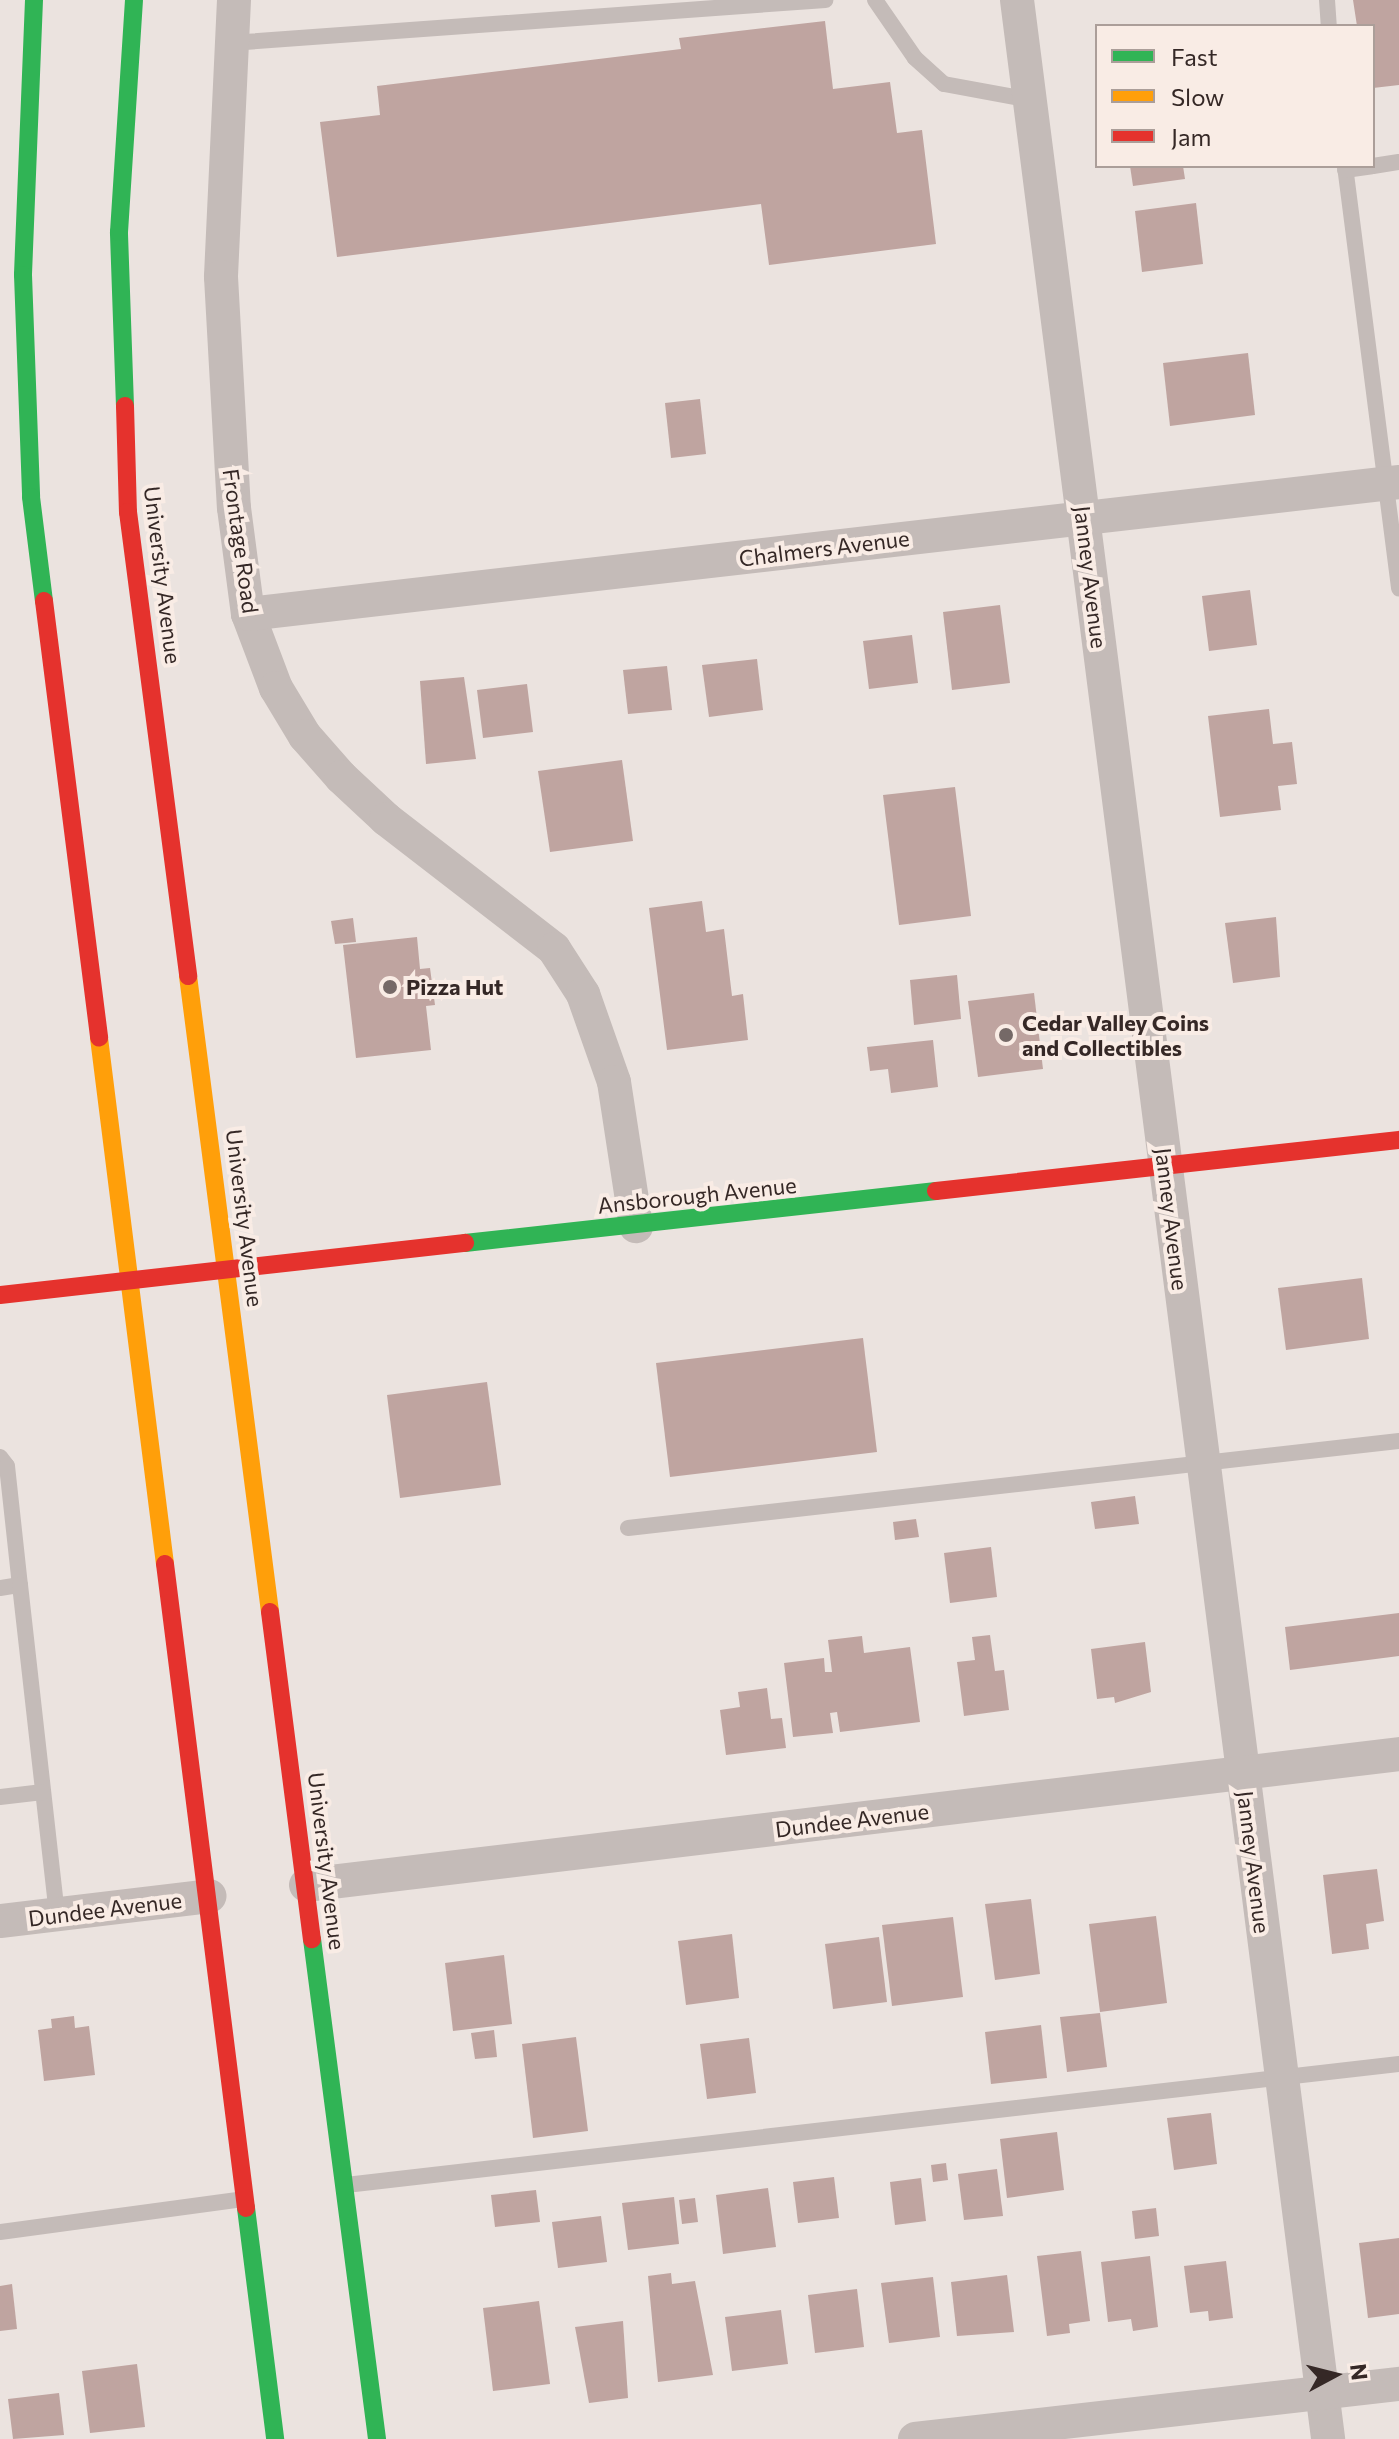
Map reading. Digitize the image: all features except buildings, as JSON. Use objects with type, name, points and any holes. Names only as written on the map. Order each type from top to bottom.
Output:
[{"type":"main road","points":[[34,0],[23,275],[31,497],[210,1896],[275,2439]]},
{"type":"main road","name":"University Avenue","points":[[134,0],[119,232],[128,512],[377,2439]]},
{"type":"main road","name":"Ansborough Avenue","points":[[0,1295],[1399,1140]]},
{"type":"street","name":"Frontage Road","points":[[234,0],[221,291],[234,508],[248,614],[276,688],[305,736],[341,777],[386,819],[554,949],[583,994],[614,1082],[636,1226]]},
{"type":"street","name":"Janney Avenue","points":[[1017,0],[1328,2439]]},
{"type":"street","name":"Chalmers Avenue","points":[[248,614],[1392,482]]},
{"type":"street","name":"Dundee Avenue","points":[[306,1885],[1399,1754]]},
{"type":"street","name":"Dundee Avenue","points":[[0,1921],[210,1896]]},
{"type":"street","points":[[915,2439],[1399,2384]]},
{"type":"lane","points":[[231,43],[825,0]]},
{"type":"lane","points":[[875,0],[915,58],[944,84],[1030,100]]},
{"type":"lane","points":[[1327,0],[1329,24]]},
{"type":"lane","points":[[1375,166],[1399,162]]},
{"type":"lane","points":[[1345,168],[1392,482],[1399,589]]},
{"type":"lane","points":[[628,1528],[1399,1441]]},
{"type":"lane","points":[[0,1457],[7,1466],[57,1914]]},
{"type":"lane","points":[[0,1588],[20,1585]]},
{"type":"lane","points":[[0,1797],[43,1792]]},
{"type":"lane","points":[[345,2185],[1399,2064]]},
{"type":"lane","points":[[0,2232],[246,2199]]},
{"type":"traffic: fast","points":[[34,0],[23,275],[31,497],[44,601]]},
{"type":"traffic: fast","points":[[125,406],[119,232],[134,0]]},
{"type":"traffic: fast","points":[[465,1243],[936,1191]]},
{"type":"traffic: fast","points":[[312,1939],[377,2439]]},
{"type":"traffic: fast","points":[[246,2208],[275,2439]]},
{"type":"traffic: slow","points":[[188,976],[270,1612]]},
{"type":"traffic: slow","points":[[99,1038],[165,1564]]},
{"type":"traffic: jam","points":[[125,406],[128,512],[188,976]]},
{"type":"traffic: jam","points":[[44,601],[99,1038]]},
{"type":"traffic: jam","points":[[936,1191],[1399,1140]]},
{"type":"traffic: jam","points":[[0,1295],[465,1243]]},
{"type":"traffic: jam","points":[[165,1564],[246,2208]]},
{"type":"traffic: jam","points":[[270,1612],[312,1939]]},
{"type":"place","name":"Pizza Hut","points":[[390,987]]},
{"type":"place","name":"Cedar Valley Coins and Collectibles","points":[[1006,1035]]}]
